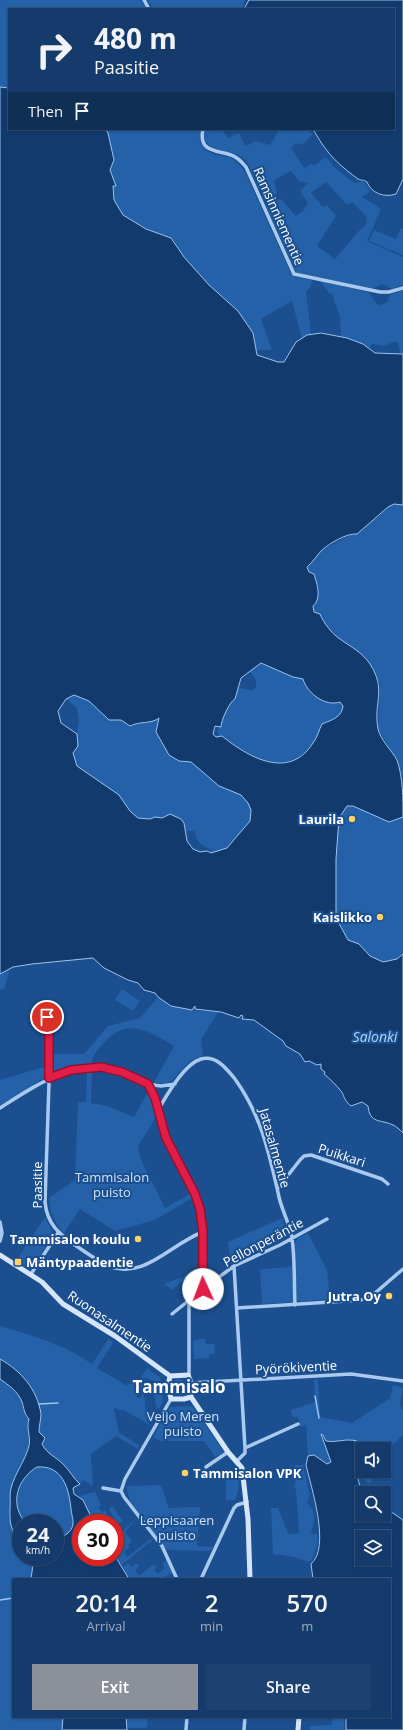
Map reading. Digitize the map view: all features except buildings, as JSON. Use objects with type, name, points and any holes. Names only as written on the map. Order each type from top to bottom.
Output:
[{"type":"street","name":"Ramsinniementie","points":[[203,130],[203,140],[207,148],[234,157],[246,167],[294,274],[380,292],[389,292],[403,288]]},
{"type":"street","name":"Paasitie","points":[[47,1017],[49,1024],[49,1078],[45,1202],[49,1220],[58,1233],[106,1264],[128,1269],[149,1264],[193,1235],[203,1232]]},
{"type":"street","name":"Jatasalmentie","points":[[158,1110],[187,1068],[197,1061],[213,1059],[224,1065],[254,1109],[266,1142],[292,1239],[295,1305]]},
{"type":"street","points":[[0,1108],[49,1078],[71,1070],[101,1067],[126,1073],[148,1084],[161,1086],[175,1084]]},
{"type":"street","points":[[148,1084],[153,1092],[166,1138],[198,1202],[203,1232],[203,1289]]},
{"type":"street","name":"Puikkari","points":[[278,1188],[300,1160],[304,1156],[311,1154],[381,1179],[388,1184]]},
{"type":"street","name":"Pellonperäntie","points":[[172,1314],[234,1266],[292,1239],[327,1219]]},
{"type":"street","points":[[0,1222],[2,1233],[0,1241]]},
{"type":"street","points":[[31,1274],[58,1233]]},
{"type":"street","name":"Ruonasalmentie","points":[[0,1255],[44,1283],[63,1304],[115,1336],[170,1376]]},
{"type":"street","points":[[234,1266],[245,1448],[245,1454],[236,1462]]},
{"type":"street","points":[[237,1308],[355,1301],[367,1297],[403,1269]]},
{"type":"street","points":[[188,1301],[189,1377],[191,1397],[236,1462],[243,1475],[247,1502],[246,1512],[248,1519],[250,1578]]},
{"type":"street","name":"Pyörökiventie","points":[[190,1383],[355,1374],[403,1381]]},
{"type":"street","points":[[120,1491],[125,1479],[171,1399],[168,1386],[170,1376],[188,1375],[189,1377]]},
{"type":"street","points":[[171,1399],[184,1400],[191,1397]]},
{"type":"street","points":[[245,1448],[298,1424]]},
{"type":"street","points":[[206,1467],[228,1452]]},
{"type":"street","points":[[103,1488],[120,1491],[162,1546],[177,1578]]},
{"type":"street","points":[[201,1578],[234,1508],[237,1505],[247,1502]]},
{"type":"street","points":[[186,1730],[187,1718]]},
{"type":"street","points":[[244,1730],[245,1718]]},
{"type":"street","points":[[298,1730],[299,1718]]},
{"type":"green space","points":[[0,0],[141,0],[146,8],[8,8],[8,93],[0,91]]},
{"type":"green space","points":[[147,0],[245,0],[242,8],[153,8]]},
{"type":"green space","points":[[83,130],[201,130],[200,142],[205,149],[212,154],[231,158],[239,164],[246,174],[291,273],[295,277],[312,280],[311,286],[306,292],[311,334],[302,339],[292,301],[261,319],[272,350],[255,350],[253,333],[238,311],[209,285],[184,257],[172,238],[146,229],[119,213]]},
{"type":"green space","points":[[205,130],[222,130],[228,138],[239,133],[245,146],[256,141],[270,145],[279,130],[307,130],[313,134],[302,145],[296,143],[291,148],[305,169],[310,164],[315,165],[326,157],[334,167],[354,183],[364,181],[370,192],[362,197],[381,209],[367,241],[403,257],[403,285],[392,289],[382,284],[373,289],[296,273],[266,206],[268,202],[281,199],[296,216],[303,211],[308,203],[300,191],[308,183],[299,181],[291,171],[274,180],[277,194],[266,197],[259,189],[249,166],[242,157],[237,154],[216,149],[206,142],[204,137]],"holes":[[[326,182],[347,205],[352,202],[367,217],[366,224],[335,259],[317,246],[336,216],[327,205],[323,207],[311,193]]]},
{"type":"green space","points":[[401,228],[403,229],[403,255],[369,241],[374,230],[396,239]]},
{"type":"green space","points":[[320,281],[368,292],[377,304],[381,305],[387,302],[390,295],[403,290],[403,354],[400,353],[398,342],[393,342],[384,346],[372,344],[369,349],[377,353],[374,357],[341,338],[340,317],[332,294],[328,292]]},
{"type":"green space","points":[[403,497],[403,779],[398,762],[378,729],[380,684],[375,674],[351,646],[338,638],[323,623],[322,618],[314,612],[313,606],[316,603],[318,595],[317,586],[314,574],[309,572],[307,567],[322,550],[352,534],[379,516],[388,507]]},
{"type":"green space","points":[[261,663],[293,677],[319,681],[372,725],[403,785],[403,961],[380,969],[242,846],[211,853],[211,850],[199,843],[194,831],[185,831],[187,841],[191,845],[134,819],[77,766],[64,725],[77,734],[79,721],[77,708],[66,699],[61,707],[55,689],[238,688],[253,690],[256,687],[256,680],[249,670]],"holes":[[[231,703],[223,715],[221,727],[218,727],[218,736],[197,766],[191,762],[183,761]]]},
{"type":"green space","points":[[10,969],[4,989],[0,990],[0,974]]},
{"type":"green space","points":[[122,989],[140,1001],[133,1011],[115,1000]]},
{"type":"green space","points":[[158,997],[180,1008],[218,1012],[201,1040],[203,1056],[190,1062],[170,1082],[154,1082],[174,1046],[147,1031],[129,1028],[120,1030],[112,1035],[103,1044],[95,1053],[92,1065],[56,1073],[53,1072],[52,1054],[84,1054],[108,1026],[140,1018]]},
{"type":"green space","points":[[47,1066],[47,1076],[0,1106],[0,1080]]},
{"type":"green space","name":"Tammisalon puisto","points":[[87,1072],[92,1072],[91,1103],[107,1106],[134,1117],[148,1092],[151,1096],[155,1119],[138,1146],[141,1160],[165,1208],[190,1194],[192,1198],[155,1220],[115,1231],[80,1209],[64,1233],[61,1231],[51,1213],[49,1198],[75,1180],[78,1102],[86,1102]]},
{"type":"green space","points":[[45,1217],[52,1231],[52,1237],[31,1269],[29,1269],[16,1261]]},
{"type":"green space","points":[[282,1218],[286,1231],[283,1239],[231,1264],[228,1242]]},
{"type":"green space","points":[[308,1233],[327,1270],[330,1299],[299,1302],[296,1298],[294,1246],[298,1238]]},
{"type":"green space","points":[[292,1267],[294,1302],[262,1304],[260,1269]]},
{"type":"green space","points":[[190,1274],[197,1275],[197,1278],[186,1278],[172,1290],[164,1284]]},
{"type":"green space","points":[[0,1326],[59,1346],[92,1364],[109,1338],[113,1343],[97,1368],[126,1385],[135,1383],[137,1398],[142,1397],[139,1381],[147,1368],[160,1377],[161,1386],[145,1377],[144,1386],[147,1393],[144,1394],[147,1421],[150,1425],[123,1410],[114,1408],[119,1433],[139,1445],[138,1449],[116,1436],[91,1454],[93,1486],[83,1480],[80,1485],[42,1450],[36,1419],[0,1366]]},
{"type":"green space","points":[[205,1339],[205,1344],[214,1344],[215,1354],[209,1354],[209,1358],[194,1359],[193,1341]]},
{"type":"green space","points":[[0,1379],[18,1395],[29,1419],[27,1424],[29,1443],[26,1456],[20,1465],[10,1493],[9,1520],[12,1525],[12,1566],[33,1566],[31,1578],[12,1578],[12,1718],[63,1718],[62,1730],[0,1730]]},
{"type":"green space","points":[[179,1379],[185,1381],[187,1387],[185,1393],[179,1395],[173,1393],[171,1387],[173,1381]]},
{"type":"green space","points":[[314,1379],[318,1380],[320,1417],[352,1423],[390,1398],[393,1385],[403,1388],[400,1404],[403,1411],[403,1435],[391,1446],[391,1442],[357,1442],[349,1440],[326,1441],[323,1435],[321,1435],[331,1462],[328,1464],[314,1455],[308,1456],[306,1425],[300,1427],[298,1417],[292,1417],[291,1410],[315,1402]]},
{"type":"green space","points":[[156,1391],[162,1392],[163,1402],[159,1409],[156,1407],[154,1394]]},
{"type":"green space","name":"Veijo Meren puisto","points":[[192,1406],[224,1452],[215,1457],[204,1441],[160,1441],[153,1437],[170,1407]]},
{"type":"green space","points":[[295,1465],[303,1465],[310,1496],[307,1502],[314,1513],[314,1523],[311,1532],[313,1535],[317,1533],[318,1542],[312,1560],[308,1562],[294,1557],[273,1554],[271,1508],[278,1508],[288,1533],[299,1533],[296,1490],[294,1486],[297,1476]]},
{"type":"green space","points":[[42,1466],[54,1470],[61,1477],[68,1489],[70,1496],[72,1526],[67,1534],[64,1535],[64,1514],[19,1514],[16,1504],[16,1496],[19,1493],[26,1475],[35,1468]]},
{"type":"green space","points":[[236,1472],[238,1490],[235,1500],[226,1500],[226,1480]]},
{"type":"green space","points":[[375,1478],[368,1484],[366,1480],[359,1479]]},
{"type":"green space","name":"Leppisaaren puisto","points":[[161,1485],[169,1508],[200,1507],[197,1546],[213,1547],[211,1551],[167,1550],[130,1501],[126,1486]]},
{"type":"green space","points":[[95,1492],[101,1505],[98,1507],[102,1512],[105,1510],[107,1514],[90,1514],[83,1500],[79,1496]]},
{"type":"green space","points":[[112,1506],[118,1514],[112,1514],[109,1509]]},
{"type":"green space","points":[[137,1518],[125,1532],[132,1542],[128,1545],[130,1547],[124,1552],[124,1529]]},
{"type":"green space","points":[[154,1539],[124,1563],[124,1552],[127,1557],[149,1540]]},
{"type":"green space","points":[[166,1560],[172,1573],[162,1578],[128,1578],[123,1567],[128,1563],[132,1567],[137,1563],[139,1566],[135,1570],[139,1576],[153,1565],[156,1566],[157,1568],[154,1570],[158,1574],[165,1568],[162,1564]]},
{"type":"green space","points":[[126,1718],[148,1718],[147,1728],[127,1728]]},
{"type":"green space","points":[[334,1718],[344,1718],[344,1730],[310,1730],[309,1726],[331,1725]]},
{"type":"water","points":[[249,0],[403,0],[403,179],[396,194],[378,194],[369,186],[367,182],[358,179],[350,173],[337,162],[322,144],[314,130],[395,130],[395,8],[245,8]]},
{"type":"water","name":"Salonki","points":[[0,87],[8,88],[8,130],[106,130],[108,133],[114,160],[110,170],[116,186],[113,186],[114,200],[123,215],[146,229],[171,238],[184,257],[209,285],[238,311],[253,333],[257,355],[278,362],[284,362],[296,342],[307,335],[321,333],[347,338],[363,344],[375,353],[403,354],[403,505],[394,504],[388,507],[357,534],[344,537],[329,544],[307,567],[309,572],[314,574],[317,586],[318,595],[316,603],[313,606],[314,612],[320,614],[334,634],[363,656],[375,673],[379,689],[377,720],[379,733],[397,760],[402,781],[403,817],[389,822],[353,806],[347,806],[339,818],[336,859],[336,918],[348,940],[359,944],[370,956],[383,962],[397,959],[403,954],[403,1133],[398,1128],[388,1123],[373,1118],[369,1112],[368,1106],[362,1102],[351,1106],[346,1102],[341,1091],[324,1074],[325,1072],[321,1069],[321,1064],[317,1065],[309,1061],[305,1062],[300,1054],[286,1046],[283,1041],[254,1020],[242,1019],[243,1016],[241,1015],[239,1018],[221,1012],[195,1009],[195,1006],[192,1010],[171,1006],[158,997],[155,993],[144,990],[138,983],[128,980],[104,968],[93,958],[13,967],[0,974]],"holes":[[[261,663],[293,677],[303,679],[308,689],[317,698],[328,702],[340,702],[343,706],[339,715],[322,724],[314,741],[303,754],[292,761],[281,763],[268,762],[244,751],[222,736],[216,737],[213,734],[215,726],[221,727],[226,712],[230,704],[235,699],[241,678]],[[74,695],[89,701],[109,720],[121,720],[130,726],[138,723],[153,721],[159,718],[156,732],[169,755],[179,761],[191,762],[219,786],[241,795],[248,803],[251,810],[250,821],[227,848],[211,853],[207,851],[200,852],[193,849],[187,841],[184,823],[181,819],[170,814],[162,818],[138,818],[130,811],[119,795],[77,766],[73,753],[78,746],[77,734],[61,723],[58,711],[66,699]]]},
{"type":"water","points":[[0,1359],[15,1369],[32,1389],[41,1414],[39,1432],[45,1438],[42,1444],[49,1453],[68,1469],[80,1484],[73,1488],[74,1494],[83,1500],[90,1514],[72,1514],[66,1486],[59,1474],[46,1467],[37,1467],[24,1478],[20,1485],[17,1501],[20,1514],[12,1514],[12,1529],[10,1517],[10,1491],[29,1446],[29,1419],[25,1413],[20,1398],[0,1379]]},
{"type":"water","points":[[321,1434],[326,1441],[357,1441],[355,1442],[355,1478],[358,1478],[360,1486],[355,1486],[355,1522],[391,1522],[391,1512],[403,1520],[403,1730],[346,1730],[346,1718],[391,1718],[391,1578],[313,1578],[311,1564],[317,1556],[320,1531],[306,1465],[308,1456],[314,1455],[327,1464],[331,1462]]},
{"type":"water","points":[[72,1527],[72,1566],[121,1566],[128,1578],[31,1578],[33,1566],[64,1566],[64,1535]]},
{"type":"water","points":[[63,1718],[126,1718],[127,1730],[62,1730]]},
{"type":"waterway","points":[[315,1396],[319,1418]]},
{"type":"waterway","points":[[39,1404],[58,1403]]},
{"type":"waterway","points":[[0,1600],[12,1598]]},
{"type":"place","name":"Laurila","points":[[352,819]]},
{"type":"place","name":"Kaislikko","points":[[380,917]]},
{"type":"place","name":"Tammisalon koulu","points":[[138,1239]]},
{"type":"place","name":"Mäntypaadentie","points":[[18,1262]]},
{"type":"place","name":"Jutra Oy","points":[[389,1296]]},
{"type":"place","name":"Tammisalon VPK","points":[[185,1473]]},
{"type":"district","name":"Tammisalo","points":[[179,1386]]},
{"type":"route","points":[[47,1017],[49,1024],[49,1078],[71,1070],[101,1067],[114,1069],[137,1077],[148,1084],[153,1092],[162,1128],[195,1194],[200,1209],[203,1232],[203,1289]]}]
